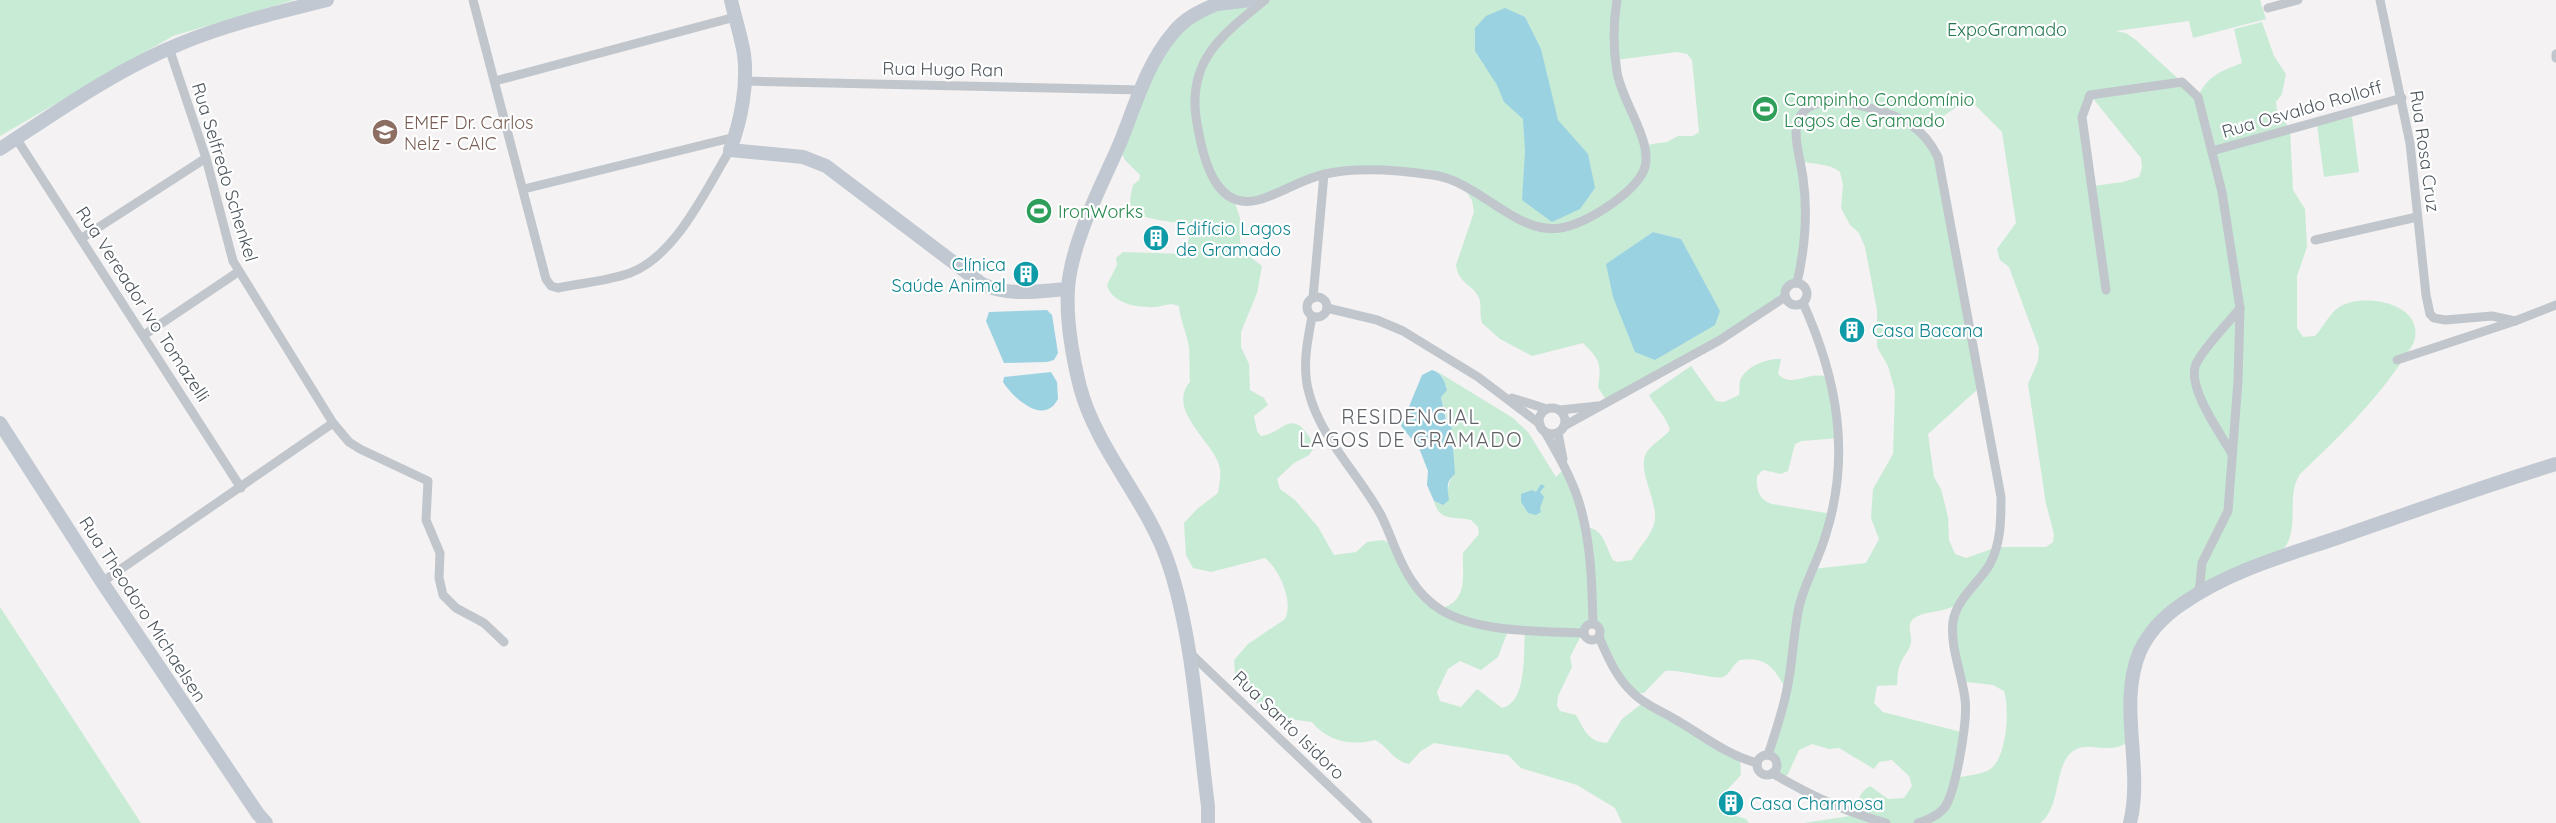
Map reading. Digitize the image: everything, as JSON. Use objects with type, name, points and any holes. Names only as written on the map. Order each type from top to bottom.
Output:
[{"type":"street","points":[[0,149],[131,67],[169,48],[237,25],[327,0]]},
{"type":"street","points":[[473,0],[546,279],[551,286],[558,288],[630,273],[648,262],[675,238],[733,144],[744,81],[744,57],[731,0]]},
{"type":"street","points":[[1208,823],[1208,806],[1187,650],[1177,594],[1161,544],[1096,427],[1080,388],[1071,339],[1068,289],[1076,253],[1141,90],[1162,46],[1185,20],[1221,2],[1265,0]]},
{"type":"street","points":[[1256,2],[1214,45],[1196,82],[1195,110],[1199,132],[1210,172],[1222,192],[1234,199],[1253,201],[1324,174],[1346,171],[1437,176],[1471,188],[1527,225],[1537,228],[1562,228],[1606,207],[1635,185],[1646,165],[1646,145],[1624,99],[1617,74],[1613,26],[1617,0]]},
{"type":"street","points":[[2268,8],[2298,0]]},
{"type":"street","name":"Rua Rosa Cruz","points":[[2379,0],[2410,143],[2430,314],[2439,320],[2492,316],[2515,321]]},
{"type":"street","points":[[495,81],[735,17]]},
{"type":"street","name":"Rua Selfredo Schenkel","points":[[169,48],[206,158],[226,239],[238,272],[333,423],[349,442],[428,481],[426,520],[440,553],[439,578],[443,595],[456,608],[484,623],[504,642]]},
{"type":"street","name":"Rua Hugo Ran","points":[[744,81],[1141,90]]},
{"type":"street","points":[[2106,290],[2082,117],[2090,95],[2182,82],[2198,97],[2212,151],[2232,246],[2240,308],[2228,511],[2202,563],[2199,593]]},
{"type":"street","name":"Rua Osvaldo Rolloff","points":[[2212,151],[2402,98]]},
{"type":"street","points":[[1797,283],[1806,219],[1804,180],[1796,133],[1798,121],[1804,110],[1814,105],[1828,103],[1871,108],[1900,118],[1928,138],[1938,157],[1972,351],[2001,497],[2001,523],[1998,547],[1989,565],[1955,612],[1953,636],[1966,700],[1965,733],[1945,806],[1936,815],[1923,821]]},
{"type":"street","name":"Rua Vereador Ivo Tomazelli","points":[[16,138],[241,488]]},
{"type":"street","points":[[524,189],[733,144],[803,157],[826,166],[982,284],[996,291],[1014,293],[1068,289]]},
{"type":"street","points":[[82,238],[206,158]]},
{"type":"street","points":[[1324,174],[1313,298],[1306,307],[1312,317],[1308,335],[1305,375],[1316,412],[1329,437],[1381,516],[1403,566],[1424,596],[1440,609],[1457,618],[1509,628],[1584,633],[1592,640],[1599,637]]},
{"type":"street","points":[[2315,240],[2417,218]]},
{"type":"street","points":[[144,335],[238,272]]},
{"type":"street","points":[[1542,428],[1561,430],[1720,340],[1785,297],[1789,285],[1797,283]]},
{"type":"street","points":[[1768,755],[1787,691],[1800,606],[1826,537],[1837,481],[1840,438],[1836,407],[1803,303],[1807,291],[1797,283]]},
{"type":"street","points":[[1785,297],[1790,304],[1803,303]]},
{"type":"street","points":[[1313,298],[1321,298],[1327,308],[1377,320],[1403,331],[1505,396],[1542,428],[1565,468],[1578,497],[1586,527],[1593,624],[1600,630],[1599,637],[1614,670],[1632,693],[1724,751],[1757,763],[1761,773],[1772,773],[1814,798],[1886,823]]},
{"type":"street","points":[[2397,360],[2556,305]]},
{"type":"street","points":[[1312,317],[1323,315],[1327,308]]},
{"type":"street","points":[[2232,454],[2197,390],[2193,378],[2195,364],[2240,308]]},
{"type":"street","points":[[1505,396],[1547,409],[1560,410],[1604,405]]},
{"type":"street","points":[[1542,428],[1540,415],[1547,409]]},
{"type":"street","points":[[1560,410],[1565,417],[1561,430],[1565,468]]},
{"type":"street","name":"Rua Theodoro Michaelsen","points":[[0,423],[102,582],[261,820]]},
{"type":"street","points":[[102,582],[333,423]]},
{"type":"street","points":[[2130,823],[2134,787],[2131,713],[2135,670],[2140,652],[2161,621],[2199,593],[2270,562],[2556,464]]},
{"type":"street","points":[[1584,633],[1586,626],[1593,624]]},
{"type":"street","name":"Rua Santo Isidoro","points":[[1187,650],[1368,823]]},
{"type":"street","points":[[1757,763],[1761,757],[1768,755]]},
{"type":"street","points":[[1768,755],[1776,762],[1772,773]]},
{"type":"street","points":[[1208,806],[1213,823]]},
{"type":"green space","points":[[0,0],[294,0],[173,36],[0,136]]},
{"type":"green space","name":"ExpoGramado","points":[[1251,0],[2260,0],[2266,19],[2193,38],[2189,21],[2115,31],[2126,33],[2136,40],[2198,97],[2215,75],[2242,63],[2234,29],[2262,22],[2274,56],[2286,74],[2282,94],[2276,102],[2277,111],[2290,129],[2293,190],[2305,209],[2307,247],[2297,276],[2297,328],[2303,337],[2315,336],[2338,308],[2348,303],[2374,301],[2400,308],[2409,316],[2415,326],[2415,338],[2393,374],[2369,404],[2300,474],[2294,492],[2291,532],[2283,550],[2161,621],[2140,652],[2132,740],[2116,747],[2087,747],[2073,751],[2062,766],[2052,807],[2040,823],[1804,823],[1857,815],[1859,799],[1870,786],[1888,799],[1904,798],[1912,786],[1909,776],[1892,760],[1879,762],[1874,769],[1839,748],[1829,749],[1812,744],[1799,750],[1785,777],[1775,770],[1776,762],[1772,756],[1787,691],[1769,666],[1757,660],[1740,660],[1725,676],[1719,678],[1665,671],[1644,693],[1632,693],[1596,624],[1586,626],[1570,657],[1572,667],[1558,696],[1557,706],[1560,711],[1576,715],[1584,730],[1591,737],[1607,743],[1622,719],[1644,702],[1740,759],[1741,775],[1727,790],[1719,805],[1723,812],[1746,819],[1749,823],[1622,823],[1615,808],[1577,785],[1521,768],[1508,755],[1434,743],[1421,751],[1409,764],[1399,760],[1375,740],[1358,743],[1341,741],[1325,734],[1312,722],[1281,718],[1257,703],[1235,674],[1234,660],[1248,644],[1285,619],[1288,603],[1284,586],[1265,558],[1211,572],[1193,568],[1186,555],[1184,523],[1197,509],[1218,493],[1220,469],[1211,449],[1194,427],[1184,404],[1184,393],[1190,382],[1189,352],[1179,306],[1170,304],[1149,307],[1127,304],[1114,297],[1107,285],[1117,265],[1116,258],[1123,252],[1186,254],[1191,225],[1146,217],[1139,215],[1133,209],[1130,203],[1131,192],[1140,175],[1125,160],[1121,152],[1141,90],[1185,20]],"holes":[[[1677,52],[1687,54],[1692,60],[1699,132],[1693,136],[1678,136],[1667,142],[1646,145],[1616,60]],[[2091,96],[2141,158],[2142,168],[2139,177],[2123,182],[2093,186],[2082,117]],[[1967,103],[1974,104],[2002,132],[2016,223],[1997,249],[2000,260],[2009,267],[2039,348],[2038,361],[2028,384],[2046,504],[2054,534],[2053,542],[2046,547],[1997,547],[1966,558],[1955,554],[1949,540],[1948,517],[1941,489],[1934,477],[1928,434],[1979,388],[1938,157],[1917,128],[1931,124]],[[1801,161],[1827,166],[1840,172],[1843,185],[1841,208],[1850,225],[1859,233],[1865,247],[1877,310],[1877,347],[1888,366],[1895,391],[1893,454],[1873,489],[1871,518],[1879,539],[1866,563],[1813,569],[1832,514],[1772,504],[1764,500],[1758,490],[1757,476],[1763,470],[1781,474],[1788,471],[1795,444],[1802,441],[1840,438],[1828,376],[1786,379],[1778,374],[1781,359],[1770,360],[1757,364],[1747,371],[1740,381],[1739,395],[1724,402],[1716,401],[1691,366],[1649,395],[1670,430],[1645,456],[1644,470],[1655,520],[1649,535],[1632,560],[1617,562],[1613,560],[1600,534],[1585,527],[1565,468],[1556,477],[1528,432],[1513,418],[1438,372],[1443,378],[1441,397],[1447,420],[1451,478],[1443,505],[1434,501],[1436,508],[1443,515],[1471,520],[1478,527],[1479,534],[1463,553],[1463,579],[1460,594],[1456,600],[1440,609],[1403,566],[1394,545],[1383,540],[1367,542],[1356,552],[1334,555],[1318,527],[1295,500],[1280,489],[1277,479],[1294,463],[1309,455],[1313,446],[1305,431],[1294,423],[1261,436],[1257,431],[1254,416],[1268,405],[1264,398],[1250,390],[1249,364],[1241,347],[1241,332],[1257,293],[1262,266],[1244,252],[1240,242],[1240,218],[1234,200],[1259,200],[1346,171],[1437,176],[1466,191],[1472,200],[1474,212],[1456,265],[1460,276],[1479,298],[1482,323],[1500,339],[1532,356],[1583,343],[1598,362],[1600,372],[1598,387],[1607,402],[1785,297],[1786,288],[1793,283],[1806,219]],[[1653,232],[1681,239],[1606,265]],[[1960,603],[1955,644],[1958,663],[1967,682],[1993,685],[2004,691],[2007,710],[2003,747],[1994,766],[1987,771],[1954,778],[1965,733],[1883,712],[1874,703],[1877,686],[1897,685],[1898,671],[1910,645],[1910,625],[1913,619]],[[1509,628],[1525,629],[1524,663],[1520,686],[1510,704],[1502,708],[1477,689],[1461,707],[1440,701],[1437,692],[1448,669],[1460,661],[1481,670],[1498,657]]]},
{"type":"green space","points":[[2352,117],[2359,172],[2324,177],[2317,125]]},
{"type":"green space","points":[[0,607],[141,823],[0,823]]},
{"type":"water","points":[[1505,8],[1525,17],[1541,49],[1558,120],[1588,154],[1595,188],[1580,209],[1552,222],[1522,200],[1525,151],[1523,119],[1504,102],[1497,85],[1475,51],[1475,28],[1486,16]]},
{"type":"water","points":[[1653,232],[1681,239],[1720,311],[1715,325],[1655,360],[1635,352],[1613,297],[1606,264]]},
{"type":"water","points":[[1047,310],[1052,315],[1058,353],[1054,360],[1004,363],[986,321],[989,312]]},
{"type":"water","points":[[1432,370],[1440,375],[1445,383],[1447,390],[1441,397],[1446,420],[1451,422],[1455,474],[1448,483],[1449,500],[1443,505],[1434,501],[1427,485],[1428,471],[1419,448],[1401,426],[1422,375]]},
{"type":"water","points":[[1051,372],[1057,382],[1058,399],[1052,407],[1045,410],[1029,407],[1014,396],[1003,382],[1004,377]]},
{"type":"water","points":[[1541,484],[1545,486],[1540,492],[1544,497],[1541,512],[1536,515],[1528,513],[1521,502],[1521,494],[1532,490],[1536,492]]},
{"type":"place","name":"Campinho Condomínio Lagos de Gramado","points":[[1765,109]]},
{"type":"place","name":"EMEF Dr. Carlos Nelz - CAIC","points":[[385,132]]},
{"type":"place","name":"IronWorks","points":[[1039,211]]},
{"type":"place","name":"Edifício Lagos de Gramado","points":[[1156,238]]},
{"type":"place","name":"Clínica Saúde Animal","points":[[1026,274]]},
{"type":"place","name":"Casa Bacana","points":[[1852,330]]},
{"type":"place","name":"Casa Charmosa","points":[[1731,803]]},
{"type":"district","name":"RESIDENCIAL LAGOS DE GRAMADO","points":[[1411,428]]}]
